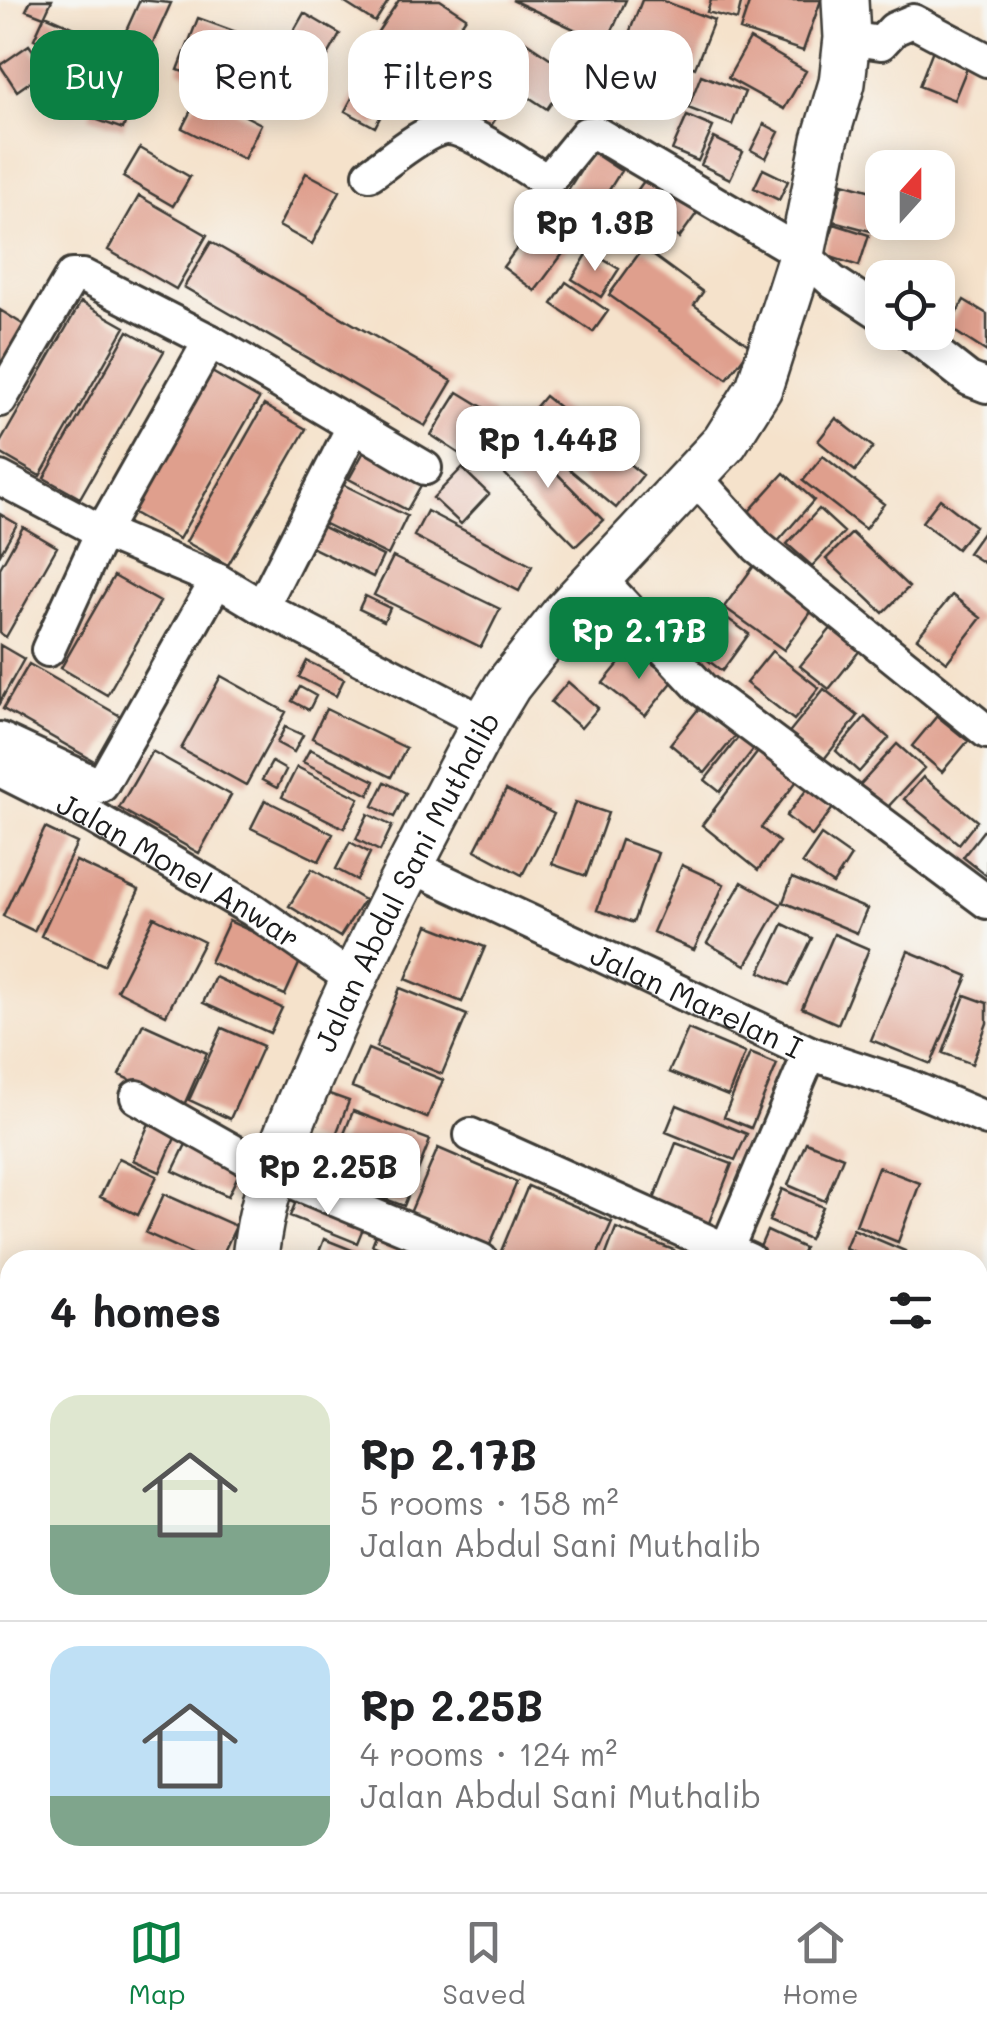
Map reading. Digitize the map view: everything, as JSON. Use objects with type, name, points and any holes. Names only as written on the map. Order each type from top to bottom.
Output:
[{"type":"street","points":[[846,19],[881,43],[894,29],[913,21],[987,60]]},
{"type":"street","name":"Jalan Abdul Sani Muthalib","points":[[257,1250],[288,1132],[352,980],[486,723],[519,671],[598,577],[725,442],[759,388],[802,254],[825,140],[842,83],[846,19]]},
{"type":"street","points":[[370,174],[432,132],[448,127],[464,132],[544,179],[552,177],[586,134],[596,133],[802,254],[833,282],[865,303]]},
{"type":"street","points":[[0,400],[72,276],[83,276],[210,342],[425,468]]},
{"type":"street","points":[[48,650],[102,532],[210,342]]},
{"type":"street","points":[[931,350],[968,380],[987,386]]},
{"type":"street","points":[[262,607],[353,427]]},
{"type":"street","points":[[695,476],[758,546],[987,732]]},
{"type":"street","points":[[0,478],[102,532],[217,580],[486,723]]},
{"type":"street","points":[[598,577],[702,688],[987,902]]},
{"type":"street","points":[[0,739],[101,786],[217,580]]},
{"type":"street","name":"Jalan Monel Anwar","points":[[0,770],[93,817],[253,910],[352,980]]},
{"type":"street","name":"Jalan Marelan I","points":[[410,865],[810,1053],[906,1085],[987,1120]]},
{"type":"street","points":[[735,1250],[810,1053]]},
{"type":"street","points":[[136,1097],[274,1174],[457,1250]]},
{"type":"street","points":[[471,1135],[717,1250]]},
{"type":"building","points":[[31,0],[52,0],[45,15],[79,30],[38,30],[44,17],[26,10]]},
{"type":"building","points":[[140,0],[171,3],[159,30],[126,30]]},
{"type":"building","points":[[389,0],[375,22],[345,3]]},
{"type":"building","points":[[399,0],[440,0],[466,17],[457,30],[379,30]]},
{"type":"building","points":[[512,0],[626,0],[612,30],[576,30]]},
{"type":"building","points":[[642,0],[661,0],[714,20],[695,68],[693,30],[630,30]]},
{"type":"building","points":[[711,0],[742,0],[737,20],[707,12]]},
{"type":"building","points":[[750,0],[821,0],[803,51],[740,30]]},
{"type":"building","points":[[304,13],[340,34],[328,55],[328,30],[294,30]]},
{"type":"building","points":[[198,18],[231,30],[193,30]]},
{"type":"building","points":[[750,39],[806,71],[784,109],[728,78]]},
{"type":"building","points":[[529,44],[549,58],[547,109],[529,97]]},
{"type":"building","points":[[30,46],[30,82],[17,91],[0,65]]},
{"type":"building","points":[[934,47],[970,61],[954,100],[919,86]]},
{"type":"building","points":[[701,75],[745,92],[732,125],[693,110],[693,95]]},
{"type":"building","points":[[693,119],[713,127],[698,161],[672,150],[685,120]]},
{"type":"building","points":[[98,120],[126,120],[123,129]]},
{"type":"building","points":[[186,120],[253,120],[261,124],[244,159],[182,128]]},
{"type":"building","points":[[469,120],[495,120],[487,132]]},
{"type":"building","points":[[764,124],[779,132],[766,158],[751,150]]},
{"type":"building","points":[[714,138],[743,152],[730,179],[701,165]]},
{"type":"building","points":[[140,148],[190,177],[173,206],[123,177]]},
{"type":"building","points":[[592,152],[621,171],[585,229],[555,210]]},
{"type":"building","points":[[763,169],[788,181],[779,200],[754,188]]},
{"type":"building","points":[[306,173],[340,191],[312,244],[279,226]]},
{"type":"building","points":[[649,174],[699,210],[679,238],[629,202]]},
{"type":"building","points":[[843,183],[865,189],[865,230],[833,221]]},
{"type":"building","points":[[139,196],[207,235],[176,289],[108,250]]},
{"type":"building","points":[[537,221],[570,244],[535,291],[503,267]]},
{"type":"building","points":[[834,224],[865,234],[867,240],[859,266],[824,255]]},
{"type":"building","points":[[211,242],[452,381],[425,426],[184,287]]},
{"type":"building","points":[[643,248],[703,292],[694,305],[751,347],[727,379],[609,295]]},
{"type":"building","points":[[589,251],[619,269],[601,297],[572,279]]},
{"type":"building","points":[[566,282],[608,311],[593,332],[552,304]]},
{"type":"building","points":[[964,300],[987,314],[987,352],[955,331],[955,315]]},
{"type":"building","points":[[81,302],[125,327],[40,476],[0,453],[0,443]]},
{"type":"building","points":[[0,310],[32,330],[8,367],[0,362]]},
{"type":"building","points":[[128,331],[164,351],[80,498],[44,478]]},
{"type":"building","points":[[210,371],[259,399],[179,539],[130,511]]},
{"type":"building","points":[[458,392],[494,414],[466,458],[431,435]]},
{"type":"building","points":[[545,396],[643,475],[616,508],[519,427]]},
{"type":"building","points":[[264,405],[306,429],[228,565],[186,542]]},
{"type":"building","points":[[836,418],[873,447],[855,471],[818,441]]},
{"type":"building","points":[[520,436],[603,520],[576,546],[494,463]]},
{"type":"building","points":[[366,448],[424,480],[407,510],[349,479]]},
{"type":"building","points":[[823,456],[884,504],[865,529],[803,481]]},
{"type":"building","points":[[462,468],[489,494],[461,524],[433,498]]},
{"type":"building","points":[[784,473],[814,500],[774,546],[743,518]]},
{"type":"building","points":[[332,479],[407,516],[388,555],[313,518]]},
{"type":"building","points":[[940,499],[975,526],[957,549],[922,522]]},
{"type":"building","points":[[819,509],[844,532],[812,566],[787,544]]},
{"type":"building","points":[[427,511],[532,566],[519,591],[414,536]]},
{"type":"building","points":[[0,514],[17,524],[0,554]]},
{"type":"building","points":[[321,526],[383,556],[373,577],[311,547]]},
{"type":"building","points":[[23,527],[57,547],[6,637],[0,633],[0,568]]},
{"type":"building","points":[[987,530],[987,565],[968,553]]},
{"type":"building","points":[[852,533],[909,587],[883,613],[826,559]]},
{"type":"building","points":[[393,557],[500,609],[481,647],[374,595]]},
{"type":"building","points":[[756,563],[816,605],[784,650],[724,607]]},
{"type":"building","points":[[114,576],[160,602],[107,695],[61,668]]},
{"type":"building","points":[[952,595],[981,618],[947,662],[917,638]]},
{"type":"building","points":[[365,596],[390,608],[384,621],[359,609]]},
{"type":"building","points":[[716,610],[749,634],[722,671],[689,646]]},
{"type":"building","points":[[833,626],[861,649],[829,689],[800,666]]},
{"type":"building","points":[[0,645],[24,659],[0,702]]},
{"type":"building","points":[[632,648],[674,680],[645,716],[603,683]]},
{"type":"building","points":[[772,651],[819,688],[794,720],[746,683]]},
{"type":"building","points":[[307,661],[344,679],[336,696],[299,677]]},
{"type":"building","points":[[29,664],[122,717],[96,762],[3,709]]},
{"type":"building","points":[[221,676],[286,712],[246,785],[181,749]]},
{"type":"building","points":[[568,682],[598,708],[581,728],[551,702]]},
{"type":"building","points":[[300,687],[316,696],[309,710],[292,701]]},
{"type":"building","points":[[824,689],[858,716],[821,763],[787,735]]},
{"type":"building","points":[[700,707],[735,736],[705,773],[670,744]]},
{"type":"building","points":[[326,709],[406,748],[391,777],[312,738]]},
{"type":"building","points":[[937,716],[968,741],[942,772],[912,746]]},
{"type":"building","points":[[865,717],[889,738],[859,772],[836,751]]},
{"type":"building","points":[[285,727],[303,735],[294,752],[277,743]]},
{"type":"building","points":[[741,734],[756,746],[720,792],[705,780]]},
{"type":"building","points":[[764,744],[803,773],[761,828],[779,842],[758,870],[702,825]]},
{"type":"building","points":[[897,744],[924,768],[885,810],[859,786]]},
{"type":"building","points":[[310,749],[375,781],[369,795],[303,762]]},
{"type":"building","points":[[152,751],[231,795],[199,853],[119,808]]},
{"type":"building","points":[[272,762],[286,770],[277,788],[262,780]]},
{"type":"building","points":[[297,767],[359,798],[344,828],[282,797]]},
{"type":"building","points":[[923,777],[977,821],[959,844],[904,799]]},
{"type":"building","points":[[385,782],[406,793],[394,817],[373,806]]},
{"type":"building","points":[[808,788],[833,808],[812,836],[786,816]]},
{"type":"building","points":[[506,790],[554,814],[522,875],[475,850]]},
{"type":"building","points":[[265,800],[333,834],[319,861],[251,828]]},
{"type":"building","points":[[575,802],[608,813],[586,876],[552,864]]},
{"type":"building","points":[[368,814],[392,826],[380,851],[356,839]]},
{"type":"building","points":[[45,828],[77,843],[34,931],[3,916]]},
{"type":"building","points":[[984,830],[987,833],[987,876],[963,857]]},
{"type":"building","points":[[821,835],[851,856],[833,884],[802,863]]},
{"type":"building","points":[[621,840],[658,853],[633,923],[597,910]]},
{"type":"building","points":[[350,842],[370,853],[357,880],[336,869]]},
{"type":"building","points":[[76,861],[139,890],[104,965],[41,936]]},
{"type":"building","points":[[682,865],[724,884],[694,950],[653,932]]},
{"type":"building","points":[[312,869],[364,900],[340,937],[289,906]]},
{"type":"building","points":[[792,878],[867,909],[857,933],[783,902]]},
{"type":"building","points":[[742,882],[781,904],[746,965],[707,943]]},
{"type":"building","points":[[154,917],[204,942],[166,1015],[117,990]]},
{"type":"building","points":[[229,921],[303,955],[285,995],[210,962]]},
{"type":"building","points":[[783,924],[812,938],[789,985],[760,972]]},
{"type":"building","points":[[428,925],[485,947],[462,1002],[406,979]]},
{"type":"building","points":[[834,934],[869,949],[838,1024],[802,1008]]},
{"type":"building","points":[[908,951],[968,976],[931,1064],[871,1040]]},
{"type":"building","points":[[215,977],[282,1008],[270,1033],[203,1003]]},
{"type":"building","points":[[400,988],[467,1015],[442,1074],[376,1047]]},
{"type":"building","points":[[965,995],[987,1003],[987,1023],[972,1064],[943,1053]]},
{"type":"building","points":[[143,1024],[207,1053],[184,1105],[119,1075]]},
{"type":"building","points":[[222,1028],[263,1046],[230,1119],[189,1100]]},
{"type":"building","points":[[688,1029],[745,1053],[728,1096],[669,1072]]},
{"type":"building","points":[[368,1049],[443,1080],[427,1118],[352,1087]]},
{"type":"building","points":[[750,1053],[777,1064],[751,1128],[724,1117]]},
{"type":"building","points":[[321,1091],[349,1101],[331,1148],[304,1138]]},
{"type":"building","points":[[677,1105],[747,1134],[735,1160],[666,1132]]},
{"type":"building","points":[[353,1111],[430,1140],[404,1206],[327,1177]]},
{"type":"building","points":[[151,1119],[178,1131],[160,1172],[133,1160]]},
{"type":"building","points":[[190,1136],[245,1161],[228,1196],[173,1171]]},
{"type":"building","points":[[806,1142],[843,1157],[825,1201],[788,1185]]},
{"type":"building","points":[[676,1143],[732,1164],[705,1233],[649,1212]]},
{"type":"building","points":[[438,1148],[517,1182],[489,1247],[410,1213]]},
{"type":"building","points":[[119,1158],[157,1176],[138,1215],[100,1197]]},
{"type":"building","points":[[878,1167],[920,1183],[898,1242],[856,1225]]},
{"type":"building","points":[[528,1186],[612,1222],[599,1250],[501,1250]]},
{"type":"building","points":[[782,1189],[823,1207],[809,1239],[769,1221]]},
{"type":"building","points":[[164,1194],[236,1226],[225,1250],[183,1250],[146,1233]]},
{"type":"building","points":[[299,1194],[366,1221],[357,1243],[290,1216]]},
{"type":"building","points":[[379,1227],[409,1239],[404,1250],[384,1250],[372,1245]]},
{"type":"building","points":[[616,1228],[674,1250],[608,1250]]},
{"type":"building","points":[[853,1229],[903,1250],[850,1250],[845,1248]]},
{"type":"building","points":[[767,1231],[804,1248],[803,1250],[759,1250]]},
{"type":"building","points":[[324,1239],[352,1250],[320,1250]]}]
